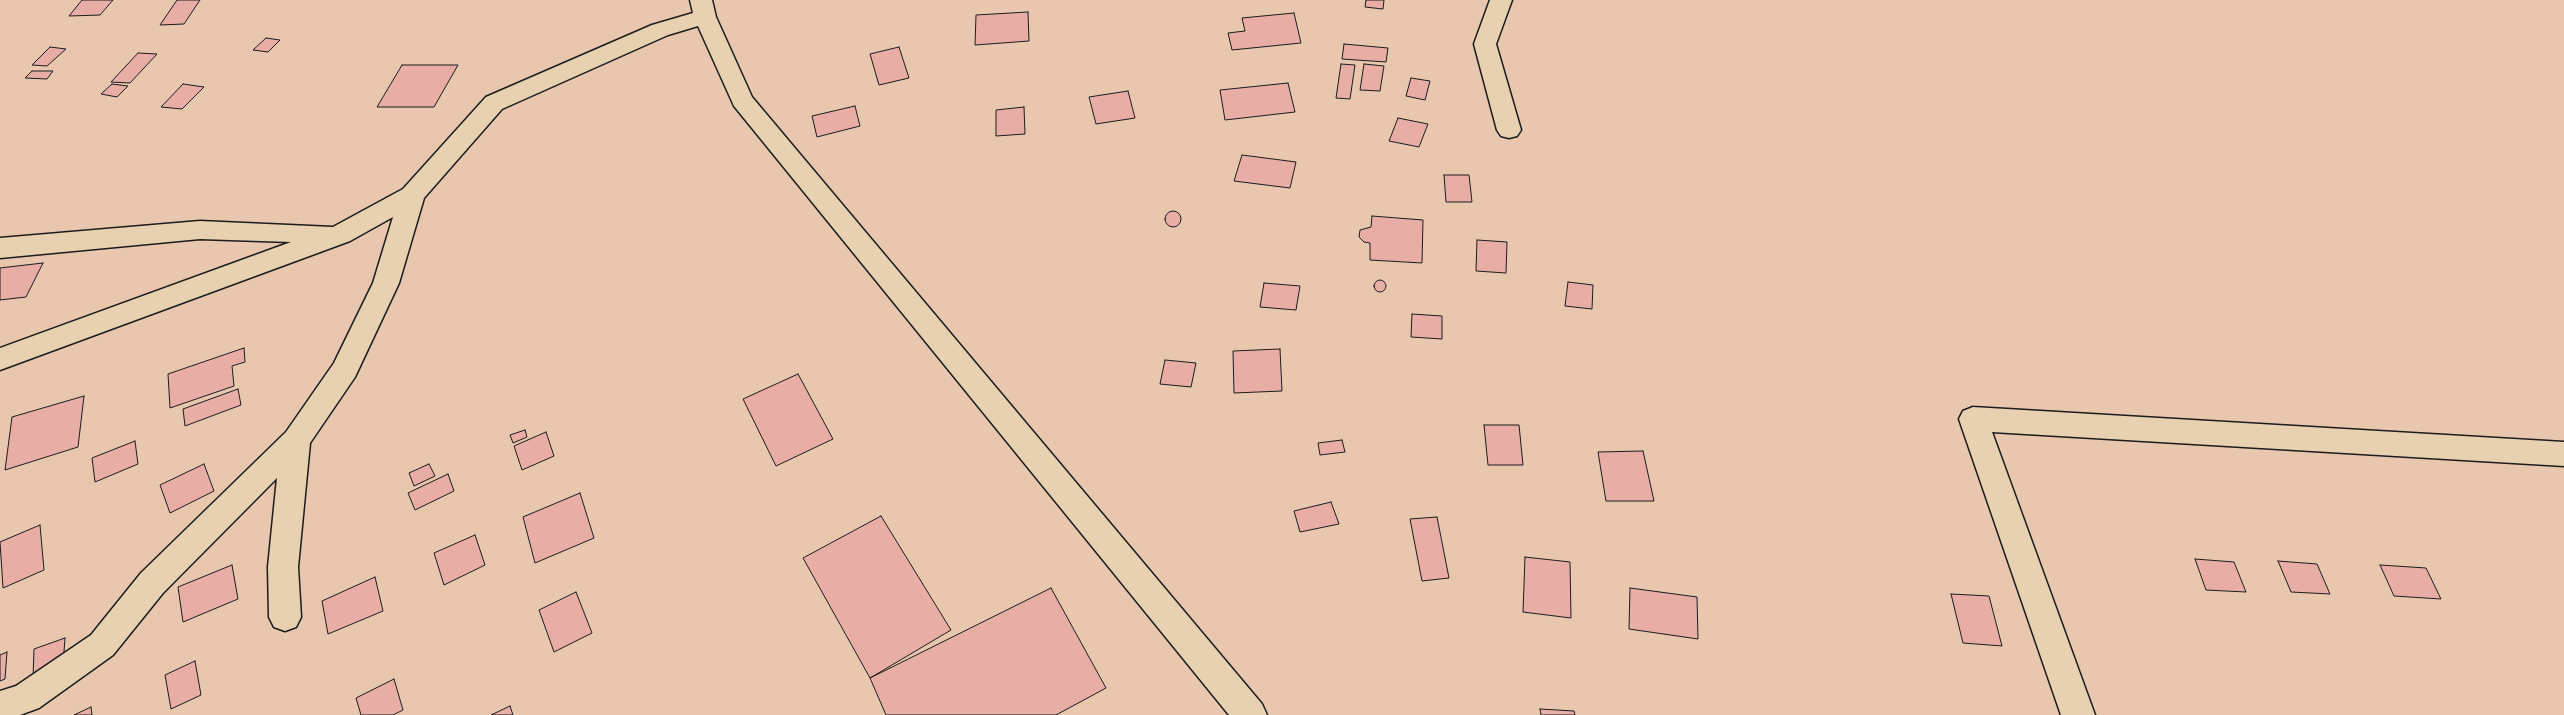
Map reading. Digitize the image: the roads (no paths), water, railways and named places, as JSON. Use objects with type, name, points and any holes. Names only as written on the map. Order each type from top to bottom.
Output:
[{"type":"street","points":[[1501,0],[1485,44],[1508,130]]},
{"type":"street","points":[[0,359],[341,234],[412,195],[494,103],[660,30],[704,8],[742,100],[1250,715]]},
{"type":"street","points":[[0,707],[27,697],[102,645],[152,583],[223,515],[296,440],[345,369],[382,292],[412,195]]},
{"type":"street","points":[[0,248],[200,230],[341,234]]},
{"type":"street","points":[[2078,715],[1973,419],[2564,454]]},
{"type":"street","points":[[285,617],[283,567],[296,440]]}]
